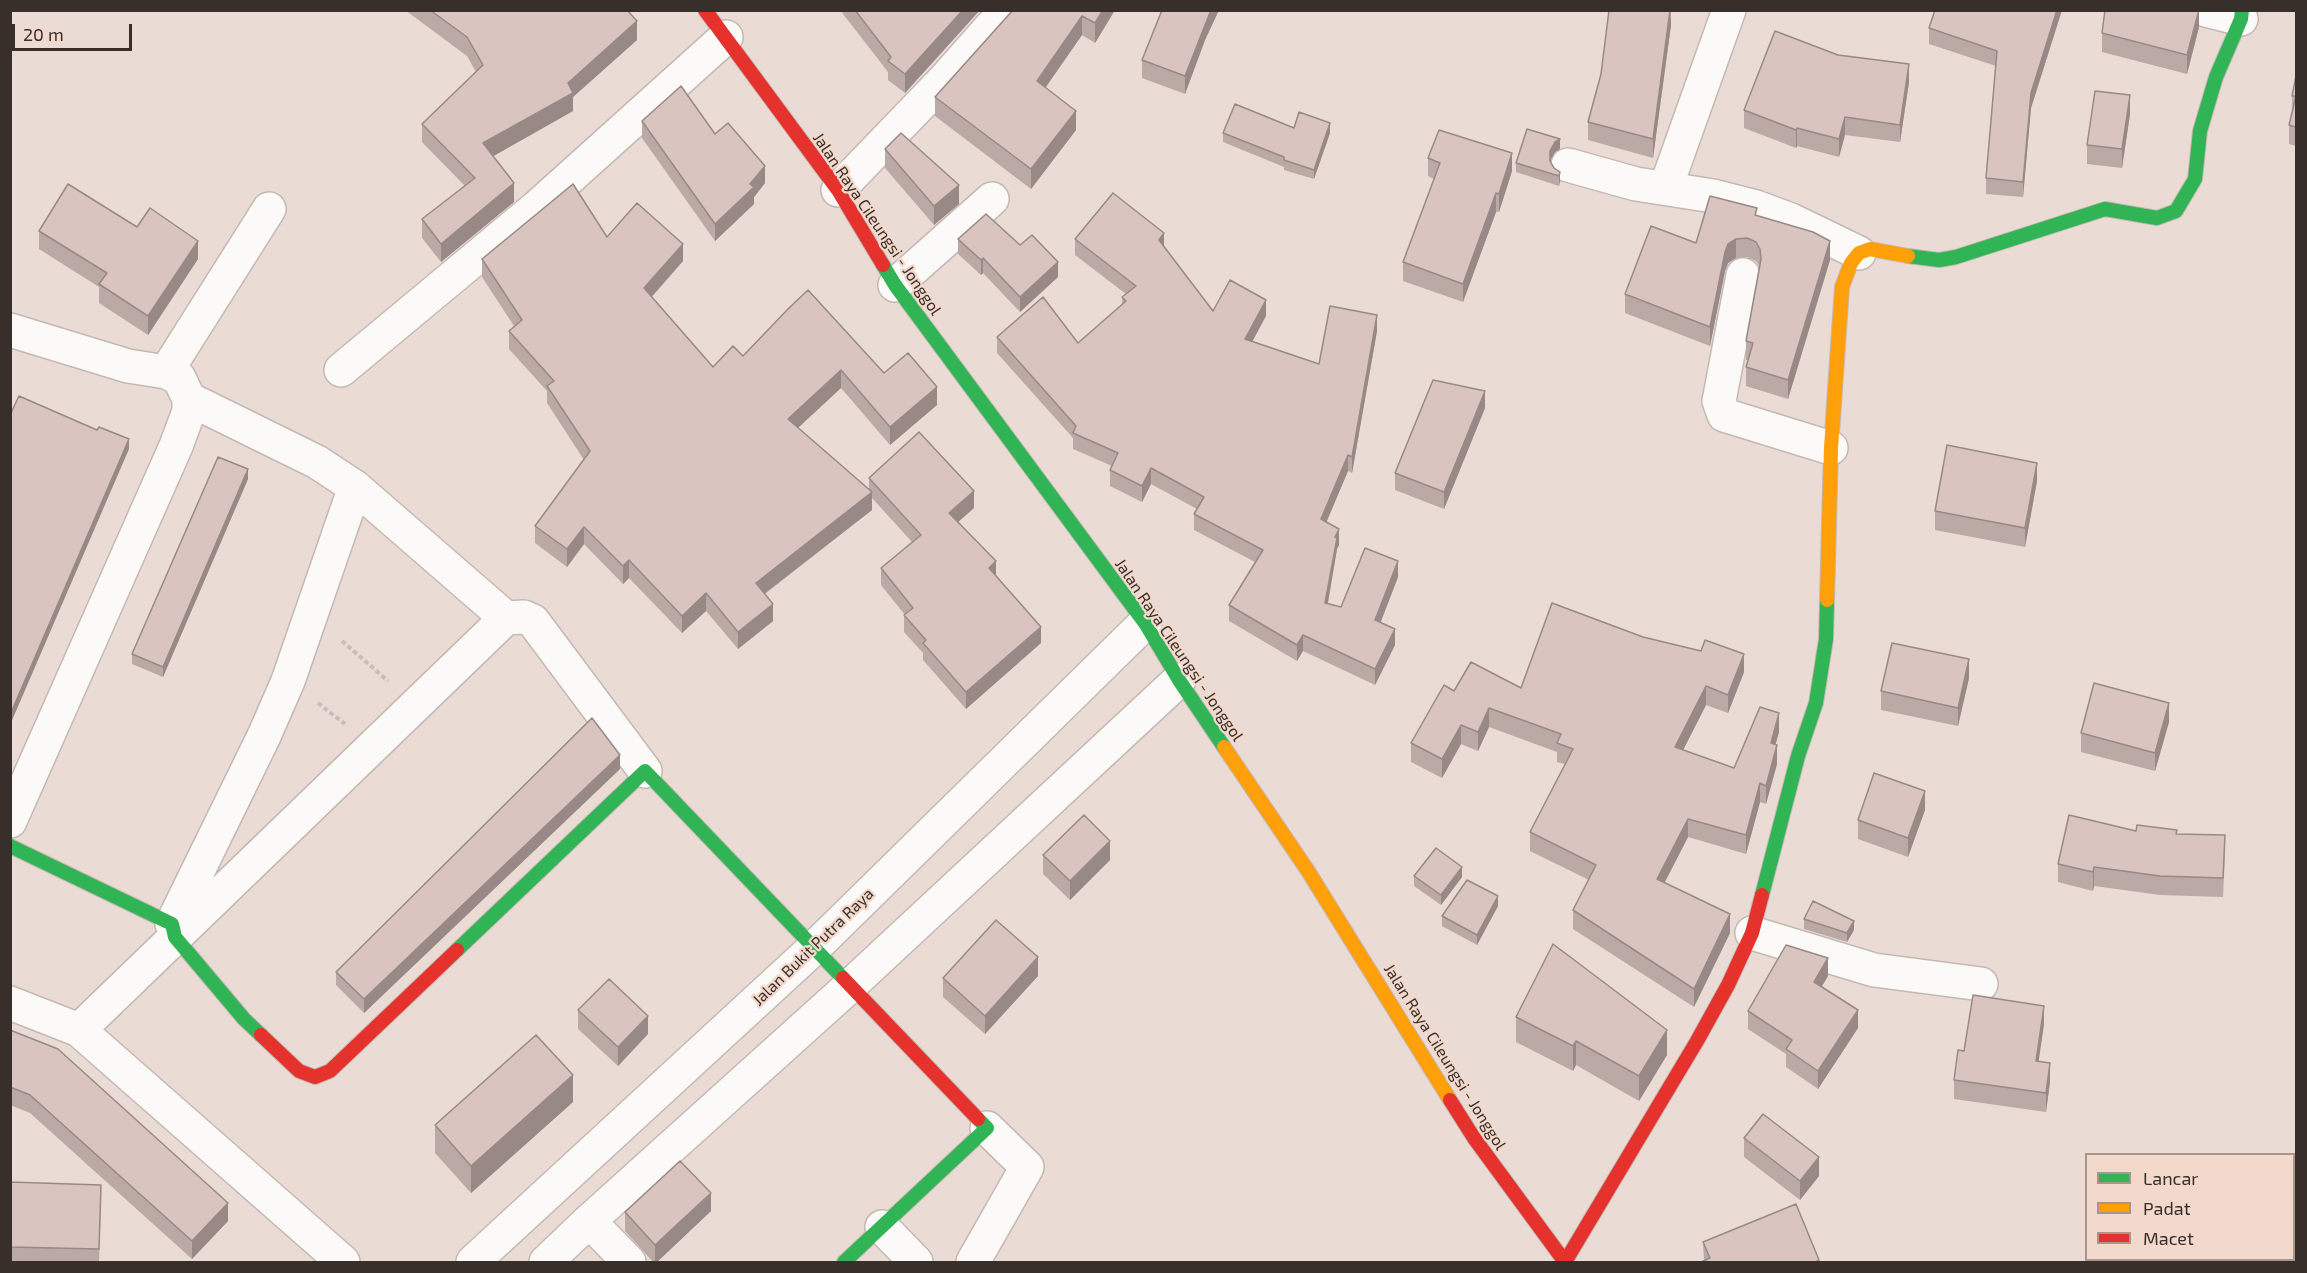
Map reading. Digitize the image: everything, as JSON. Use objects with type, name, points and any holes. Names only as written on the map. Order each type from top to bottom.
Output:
[{"type":"street","name":"Jalan Raya Cileungsi - Jonggol","points":[[705,10],[838,190],[895,285],[1145,623],[1179,680],[1308,870],[1474,1138],[1565,1263]]},
{"type":"street","points":[[838,190],[945,79],[1006,10]]},
{"type":"street","points":[[1666,187],[1729,10]]},
{"type":"street","points":[[1565,1263],[1697,1041],[1728,986],[1752,933],[1798,756],[1816,703],[1826,639],[1831,448],[1842,287],[1851,263],[1859,254],[1870,249],[1939,260],[1982,250],[2105,209],[2157,218],[2176,211],[2195,179],[2200,130],[2216,77],[2241,15],[2206,10]]},
{"type":"street","points":[[341,370],[537,207],[726,37]]},
{"type":"street","points":[[1569,165],[1636,184],[1666,187],[1756,207],[1791,220],[1859,254]]},
{"type":"street","points":[[895,285],[992,199]]},
{"type":"street","points":[[166,372],[269,208]]},
{"type":"street","points":[[1743,275],[1719,401],[1724,415],[1831,448]]},
{"type":"street","points":[[10,330],[128,366],[166,372],[179,378],[189,399],[189,411],[176,446],[10,821]]},
{"type":"street","points":[[189,399],[317,462],[355,487],[506,618]]},
{"type":"street","points":[[174,930],[288,681],[355,487]]},
{"type":"street","points":[[79,1030],[174,930],[374,746],[506,618],[524,617],[533,621],[645,771],[1027,1167],[973,1263]]},
{"type":"street","name":"Jalan Bukit Putra Raya","points":[[473,1263],[814,948],[1145,623]]},
{"type":"street","points":[[546,1263],[589,1221],[851,985],[1179,680]]},
{"type":"street","points":[[10,846],[174,930],[244,1018],[299,1071],[315,1077],[330,1071],[645,771]]},
{"type":"street","points":[[1752,933],[1874,970],[1981,984]]},
{"type":"street","points":[[10,1003],[79,1030],[343,1263]]},
{"type":"street","points":[[844,1263],[987,1128]]},
{"type":"street","points":[[589,1221],[629,1263]]},
{"type":"street","points":[[882,1227],[916,1263]]},
{"type":"path","points":[[313,614],[415,705]]},
{"type":"path","points":[[288,681],[374,746]]},
{"type":"building","points":[[430,10],[627,10],[637,21],[568,83],[573,93],[483,143],[514,183],[441,244],[422,219],[475,178],[422,124],[483,65],[467,37]]},
{"type":"building","points":[[855,10],[963,10],[905,74],[888,61],[891,57]]},
{"type":"building","points":[[1013,10],[1103,10],[1095,23],[1082,16],[1037,81],[1076,111],[1031,169],[935,97]]},
{"type":"building","points":[[1162,10],[1211,10],[1185,76],[1142,60]]},
{"type":"building","points":[[1609,10],[1670,10],[1653,139],[1588,122],[1601,74]]},
{"type":"building","points":[[1935,10],[2057,10],[2031,93],[2023,182],[1986,178],[1997,51],[1929,28]]},
{"type":"building","points":[[2105,10],[2199,10],[2187,55],[2102,33]]},
{"type":"building","points":[[1775,31],[1838,55],[1909,64],[1900,125],[1845,117],[1839,139],[1797,128],[1796,130],[1744,110]]},
{"type":"building","points":[[2296,76],[2296,96],[2292,96]]},
{"type":"building","points":[[681,86],[715,134],[728,123],[765,166],[750,184],[754,187],[715,224],[642,121]]},
{"type":"building","points":[[2095,91],[2130,95],[2122,149],[2087,145]]},
{"type":"building","points":[[2296,96],[2296,127],[2289,125]]},
{"type":"building","points":[[1235,104],[1294,128],[1299,112],[1330,123],[1314,170],[1284,160],[1284,157],[1223,133]]},
{"type":"building","points":[[1527,129],[1560,139],[1555,142],[1550,151],[1550,161],[1560,172],[1559,176],[1516,163]]},
{"type":"building","points":[[1439,130],[1512,153],[1499,194],[1496,193],[1463,284],[1403,262],[1440,163],[1428,158]]},
{"type":"building","points":[[901,133],[959,185],[934,206],[885,149]]},
{"type":"building","points":[[68,184],[137,227],[150,208],[198,241],[148,316],[99,284],[107,273],[39,231]]},
{"type":"building","points":[[573,184],[607,237],[637,203],[683,244],[644,288],[713,367],[733,346],[743,356],[808,290],[884,373],[908,353],[937,387],[890,427],[841,370],[788,419],[872,492],[756,583],[773,604],[738,632],[706,593],[682,616],[629,560],[623,566],[584,527],[567,549],[535,526],[590,451],[547,386],[554,381],[509,331],[522,320],[482,259]]},
{"type":"building","points":[[1113,193],[1164,233],[1159,240],[1213,311],[1230,280],[1266,300],[1245,339],[1319,364],[1330,306],[1377,315],[1352,457],[1348,455],[1321,519],[1339,529],[1335,537],[1337,538],[1325,603],[1341,607],[1365,548],[1398,561],[1375,620],[1395,629],[1375,669],[1303,635],[1297,645],[1229,605],[1263,550],[1194,514],[1204,497],[1151,468],[1142,486],[1110,470],[1118,453],[1073,433],[1076,426],[997,337],[1043,297],[1078,343],[1126,301],[1122,297],[1136,286],[1075,239]]},
{"type":"building","points":[[1710,196],[1757,208],[1755,215],[1813,232],[1830,241],[1788,380],[1746,367],[1753,343],[1746,341],[1761,259],[1760,249],[1756,242],[1747,238],[1736,239],[1728,244],[1710,327],[1625,294],[1651,226],[1696,243]]},
{"type":"building","points":[[986,214],[1020,245],[1032,235],[1058,262],[1020,297],[983,258],[981,260],[958,239]]},
{"type":"building","points":[[1433,380],[1485,391],[1444,492],[1395,473]]},
{"type":"building","points":[[19,396],[97,430],[99,427],[129,439],[10,715],[10,415]]},
{"type":"building","points":[[919,432],[974,491],[949,513],[996,561],[989,568],[1041,627],[966,692],[923,643],[926,640],[904,615],[913,608],[881,568],[921,535],[869,478]]},
{"type":"building","points":[[1947,445],[2037,463],[2025,528],[1935,511]]},
{"type":"building","points":[[218,457],[248,469],[163,667],[132,654]]},
{"type":"building","points":[[1552,603],[1643,637],[1701,651],[1705,640],[1744,654],[1728,695],[1706,686],[1675,747],[1734,768],[1760,707],[1779,713],[1771,743],[1777,745],[1766,786],[1760,783],[1746,835],[1688,819],[1657,879],[1730,914],[1694,989],[1573,910],[1596,865],[1530,832],[1573,749],[1557,743],[1561,734],[1489,708],[1478,732],[1461,725],[1442,759],[1411,743],[1444,685],[1454,691],[1471,662],[1521,688]]},
{"type":"building","points":[[1892,643],[1969,659],[1958,708],[1881,691]]},
{"type":"building","points":[[2094,683],[2169,703],[2155,753],[2081,733]]},
{"type":"building","points":[[592,718],[620,755],[364,999],[336,972]]},
{"type":"building","points":[[1874,773],[1925,791],[1908,838],[1858,820]]},
{"type":"building","points":[[1084,815],[1110,841],[1070,881],[1043,855]]},
{"type":"building","points":[[2069,815],[2136,831],[2137,825],[2177,830],[2176,834],[2225,835],[2223,878],[2160,876],[2094,867],[2093,872],[2058,864]]},
{"type":"building","points":[[1436,848],[1462,867],[1441,895],[1414,876]]},
{"type":"building","points":[[1467,880],[1498,896],[1477,935],[1442,916]]},
{"type":"building","points":[[1813,901],[1854,921],[1847,933],[1804,919]]},
{"type":"building","points":[[996,920],[1038,957],[985,1016],[943,978]]},
{"type":"building","points":[[1553,944],[1667,1030],[1639,1076],[1576,1041],[1573,1046],[1516,1017]]},
{"type":"building","points":[[1786,945],[1828,958],[1814,982],[1858,1010],[1818,1071],[1786,1049],[1792,1040],[1748,1011]]},
{"type":"building","points":[[609,979],[648,1016],[618,1047],[578,1010]]},
{"type":"building","points":[[1973,995],[2044,1006],[2036,1061],[2050,1063],[2046,1093],[1954,1080],[1958,1050],[1964,1051]]},
{"type":"building","points":[[10,1030],[58,1049],[228,1203],[192,1241],[30,1095],[10,1087]]},
{"type":"building","points":[[536,1035],[573,1075],[471,1166],[435,1125]]},
{"type":"building","points":[[1763,1114],[1819,1157],[1800,1181],[1744,1138]]},
{"type":"building","points":[[680,1161],[711,1193],[655,1245],[625,1212]]},
{"type":"building","points":[[10,1182],[101,1185],[99,1249],[10,1247]]},
{"type":"building","points":[[1796,1204],[1819,1260],[1814,1263],[1699,1263],[1710,1258],[1703,1242]]},
{"type":"traffic: fast","points":[[1908,256],[1939,260],[1956,257],[2105,209],[2157,218],[2176,211],[2195,179],[2200,131],[2216,77],[2241,19],[2242,10]]},
{"type":"traffic: fast","points":[[883,265],[895,285],[1145,623],[1179,680],[1224,747]]},
{"type":"traffic: fast","points":[[1762,895],[1798,756],[1816,703],[1826,639],[1827,600]]},
{"type":"traffic: fast","points":[[457,950],[645,771],[843,978]]},
{"type":"traffic: fast","points":[[10,846],[172,924],[175,937],[244,1019],[261,1035]]},
{"type":"traffic: fast","points":[[844,1262],[987,1128],[978,1119]]},
{"type":"traffic: slow","points":[[1827,600],[1831,448],[1842,287],[1851,263],[1859,253],[1870,249],[1908,256]]},
{"type":"traffic: slow","points":[[1224,747],[1308,871],[1450,1100]]},
{"type":"traffic: jam","points":[[705,10],[838,190],[883,265]]},
{"type":"traffic: jam","points":[[1565,1262],[1728,985],[1752,933],[1762,895]]},
{"type":"traffic: jam","points":[[261,1035],[299,1071],[315,1077],[330,1071],[457,950]]},
{"type":"traffic: jam","points":[[843,978],[978,1119]]},
{"type":"traffic: jam","points":[[1450,1100],[1474,1138],[1565,1262]]}]
